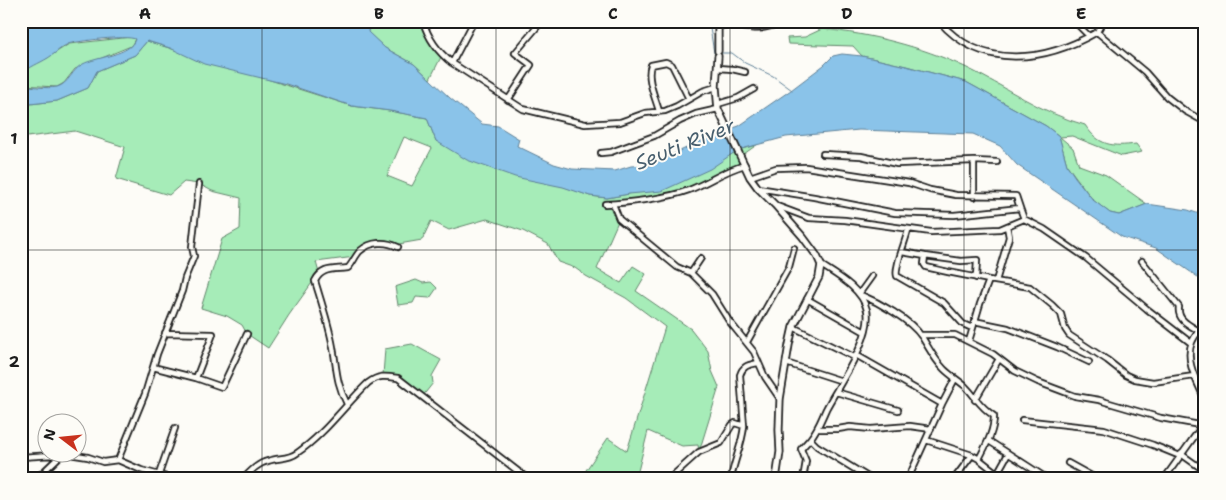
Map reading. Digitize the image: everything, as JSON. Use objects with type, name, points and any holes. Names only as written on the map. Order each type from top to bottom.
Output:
[{"type":"street","points":[[422,21],[442,55],[508,100],[532,112],[585,124],[620,122],[645,113],[677,106],[703,91],[716,87]]},
{"type":"street","points":[[452,63],[474,21]]},
{"type":"street","points":[[508,100],[532,65],[515,53],[536,28],[534,21]]},
{"type":"street","points":[[785,21],[754,28],[729,23],[718,26],[716,87],[719,109],[750,177],[803,237],[817,256],[821,265],[858,294],[866,308],[868,323],[855,356],[826,409],[818,429],[801,449],[806,461],[803,479]]},
{"type":"street","points":[[939,21],[962,43],[992,55],[1042,54],[1097,32],[1103,21]]},
{"type":"street","points":[[1074,21],[1089,36]]},
{"type":"street","points":[[1097,32],[1145,72],[1168,97],[1186,111],[1205,122]]},
{"type":"street","points":[[659,111],[651,82],[650,70],[652,65],[666,62],[672,65],[689,99]]},
{"type":"street","points":[[718,68],[744,72]]},
{"type":"street","points":[[601,153],[611,152],[654,136],[696,114],[719,109],[754,89]]},
{"type":"street","points":[[823,154],[861,156],[897,164],[997,162]]},
{"type":"street","points":[[974,161],[974,197]]},
{"type":"street","points":[[605,204],[649,199],[686,192],[728,170],[745,165]]},
{"type":"street","points":[[750,177],[776,168],[806,167],[909,183],[930,190],[974,197],[1016,196],[1024,219],[1044,229],[1086,258],[1153,314],[1192,343]]},
{"type":"street","points":[[118,460],[145,394],[165,332],[179,302],[185,278],[194,256],[192,247],[199,184]]},
{"type":"street","points":[[758,188],[894,213],[954,215],[1020,208]]},
{"type":"street","points":[[613,204],[619,219],[624,224],[677,266],[691,273],[712,294],[729,321],[754,352],[758,363],[780,399]]},
{"type":"street","points":[[776,205],[809,218],[845,220],[908,230],[949,232],[1000,228],[1024,219]]},
{"type":"street","points":[[996,281],[1009,237],[1007,226]]},
{"type":"street","points":[[908,230],[896,268],[897,276],[944,303],[963,324],[972,328]]},
{"type":"street","points":[[346,404],[336,376],[333,345],[315,281],[319,273],[326,270],[348,268],[361,250],[376,243],[382,242],[398,247]]},
{"type":"street","points":[[747,342],[789,267],[794,248]]},
{"type":"street","points":[[902,252],[961,261],[977,260],[976,278]]},
{"type":"street","points":[[925,256],[924,264],[926,266],[976,278],[1030,287],[1061,314],[1065,329],[1069,335],[1126,375],[1135,379],[1154,382],[1194,376]]},
{"type":"street","points":[[691,273],[701,258]]},
{"type":"street","points":[[1142,261],[1179,307],[1180,316],[1205,336]]},
{"type":"street","points":[[776,479],[780,452],[780,399],[786,363],[794,327],[818,277],[821,265]]},
{"type":"street","points":[[858,294],[872,276]]},
{"type":"street","points":[[969,341],[989,280]]},
{"type":"street","points":[[858,294],[890,309],[921,335],[931,354],[943,368],[964,385],[982,408],[994,416],[994,425],[989,441],[979,459]]},
{"type":"street","points":[[806,299],[865,332]]},
{"type":"street","points":[[974,321],[1008,328],[1057,346],[1089,362]]},
{"type":"street","points":[[1205,321],[1192,343],[1190,359],[1194,376],[1205,400]]},
{"type":"street","points":[[794,327],[855,356],[942,404]]},
{"type":"street","points":[[165,332],[213,334],[196,378]]},
{"type":"street","points":[[153,367],[222,387],[247,334]]},
{"type":"street","points":[[921,335],[955,335],[969,341],[1015,371],[1075,396],[1100,400],[1161,418],[1204,426]]},
{"type":"street","points":[[975,400],[999,359]]},
{"type":"street","points":[[731,479],[744,426],[740,375],[742,368],[758,363]]},
{"type":"street","points":[[786,363],[842,381]]},
{"type":"street","points":[[243,479],[257,466],[266,461],[287,458],[296,454],[313,440],[346,404],[376,377],[383,375],[398,378],[528,479]]},
{"type":"street","points":[[908,479],[930,428],[956,379]]},
{"type":"street","points":[[836,392],[898,410]]},
{"type":"street","points":[[1022,420],[1104,428],[1180,455],[1205,471]]},
{"type":"street","points":[[1171,479],[1164,478],[1204,426],[1205,420]]},
{"type":"street","points":[[669,479],[699,452],[721,443],[732,425],[736,423],[744,426]]},
{"type":"street","points":[[818,429],[850,427],[871,429],[910,426],[930,428]]},
{"type":"street","points":[[159,474],[175,428]]},
{"type":"street","points":[[810,439],[817,446],[871,479]]},
{"type":"street","points":[[926,440],[972,455],[1008,479]]},
{"type":"street","points":[[989,441],[1047,478]]},
{"type":"street","points":[[994,479],[1008,454]]},
{"type":"street","points":[[21,456],[38,455]]},
{"type":"street","points":[[954,479],[972,455]]},
{"type":"street","points":[[88,458],[103,462],[118,460],[168,479]]},
{"type":"street","points":[[36,479],[54,462]]},
{"type":"street","points":[[1068,463],[1097,479]]},
{"type":"green space","points":[[371,21],[423,21],[442,55],[430,79],[414,64],[385,48],[367,32]]},
{"type":"green space","points":[[822,29],[859,34],[931,53],[980,74],[1053,114],[1085,125],[1090,132],[1107,144],[1136,144],[1142,152],[1122,156],[1072,136],[1060,137],[1073,148],[1079,165],[1106,175],[1147,204],[1119,215],[1110,213],[1093,200],[1067,165],[1059,136],[1046,126],[966,82],[862,56],[853,46],[788,44],[787,38],[805,37]]},
{"type":"green space","points":[[131,37],[135,39],[131,46],[75,69],[64,83],[57,87],[21,85],[21,74],[32,65],[69,44]]},
{"type":"green space","points":[[147,41],[352,106],[427,118],[436,141],[590,196],[607,198],[629,194],[738,150],[758,144],[741,156],[745,165],[686,191],[613,204],[619,219],[597,269],[621,283],[633,266],[646,274],[636,291],[691,329],[708,351],[712,371],[719,387],[699,452],[698,445],[682,446],[648,431],[636,479],[583,479],[582,476],[608,438],[627,451],[665,327],[626,298],[575,268],[558,262],[548,244],[523,231],[487,219],[449,230],[431,221],[422,240],[399,244],[398,247],[382,242],[367,247],[355,257],[316,262],[319,273],[268,348],[247,334],[242,325],[227,316],[201,308],[222,239],[240,229],[241,198],[212,191],[199,184],[184,182],[169,195],[116,179],[125,147],[75,131],[27,137],[21,136],[21,105],[57,101],[88,88],[97,71],[135,55]],"holes":[[[404,137],[432,148],[412,186],[387,176]]]},
{"type":"green space","points":[[416,280],[423,283],[431,282],[437,288],[430,298],[416,297],[413,303],[398,305],[395,287]]},
{"type":"green space","points":[[412,344],[441,360],[432,376],[433,383],[422,397],[398,378],[383,375],[385,349]]},
{"type":"water","points":[[21,21],[343,21],[354,25],[357,21],[371,21],[368,32],[385,48],[414,64],[450,98],[482,124],[498,126],[519,139],[517,146],[554,164],[572,169],[615,171],[631,166],[650,165],[712,136],[739,126],[791,90],[833,56],[842,54],[862,56],[966,82],[1046,126],[1059,136],[1067,165],[1075,177],[1093,200],[1110,213],[1119,215],[1147,204],[1188,210],[1205,216],[1205,282],[1156,248],[1122,237],[1017,165],[1000,146],[973,134],[859,130],[786,137],[738,150],[710,169],[662,191],[607,198],[590,196],[563,187],[515,177],[467,160],[436,141],[427,118],[352,106],[286,84],[204,64],[170,48],[147,41],[135,55],[97,71],[88,88],[57,101],[21,105],[21,85],[57,87],[65,83],[79,66],[127,49],[135,39],[113,38],[68,44],[21,74]]},
{"type":"waterway","points":[[368,30],[371,21]]},
{"type":"waterway","points":[[716,21],[711,24],[710,28],[714,53],[732,53],[745,63],[773,76],[792,90]]},
{"type":"water label","name":"Seuti River","points":[[685,144]]}]
